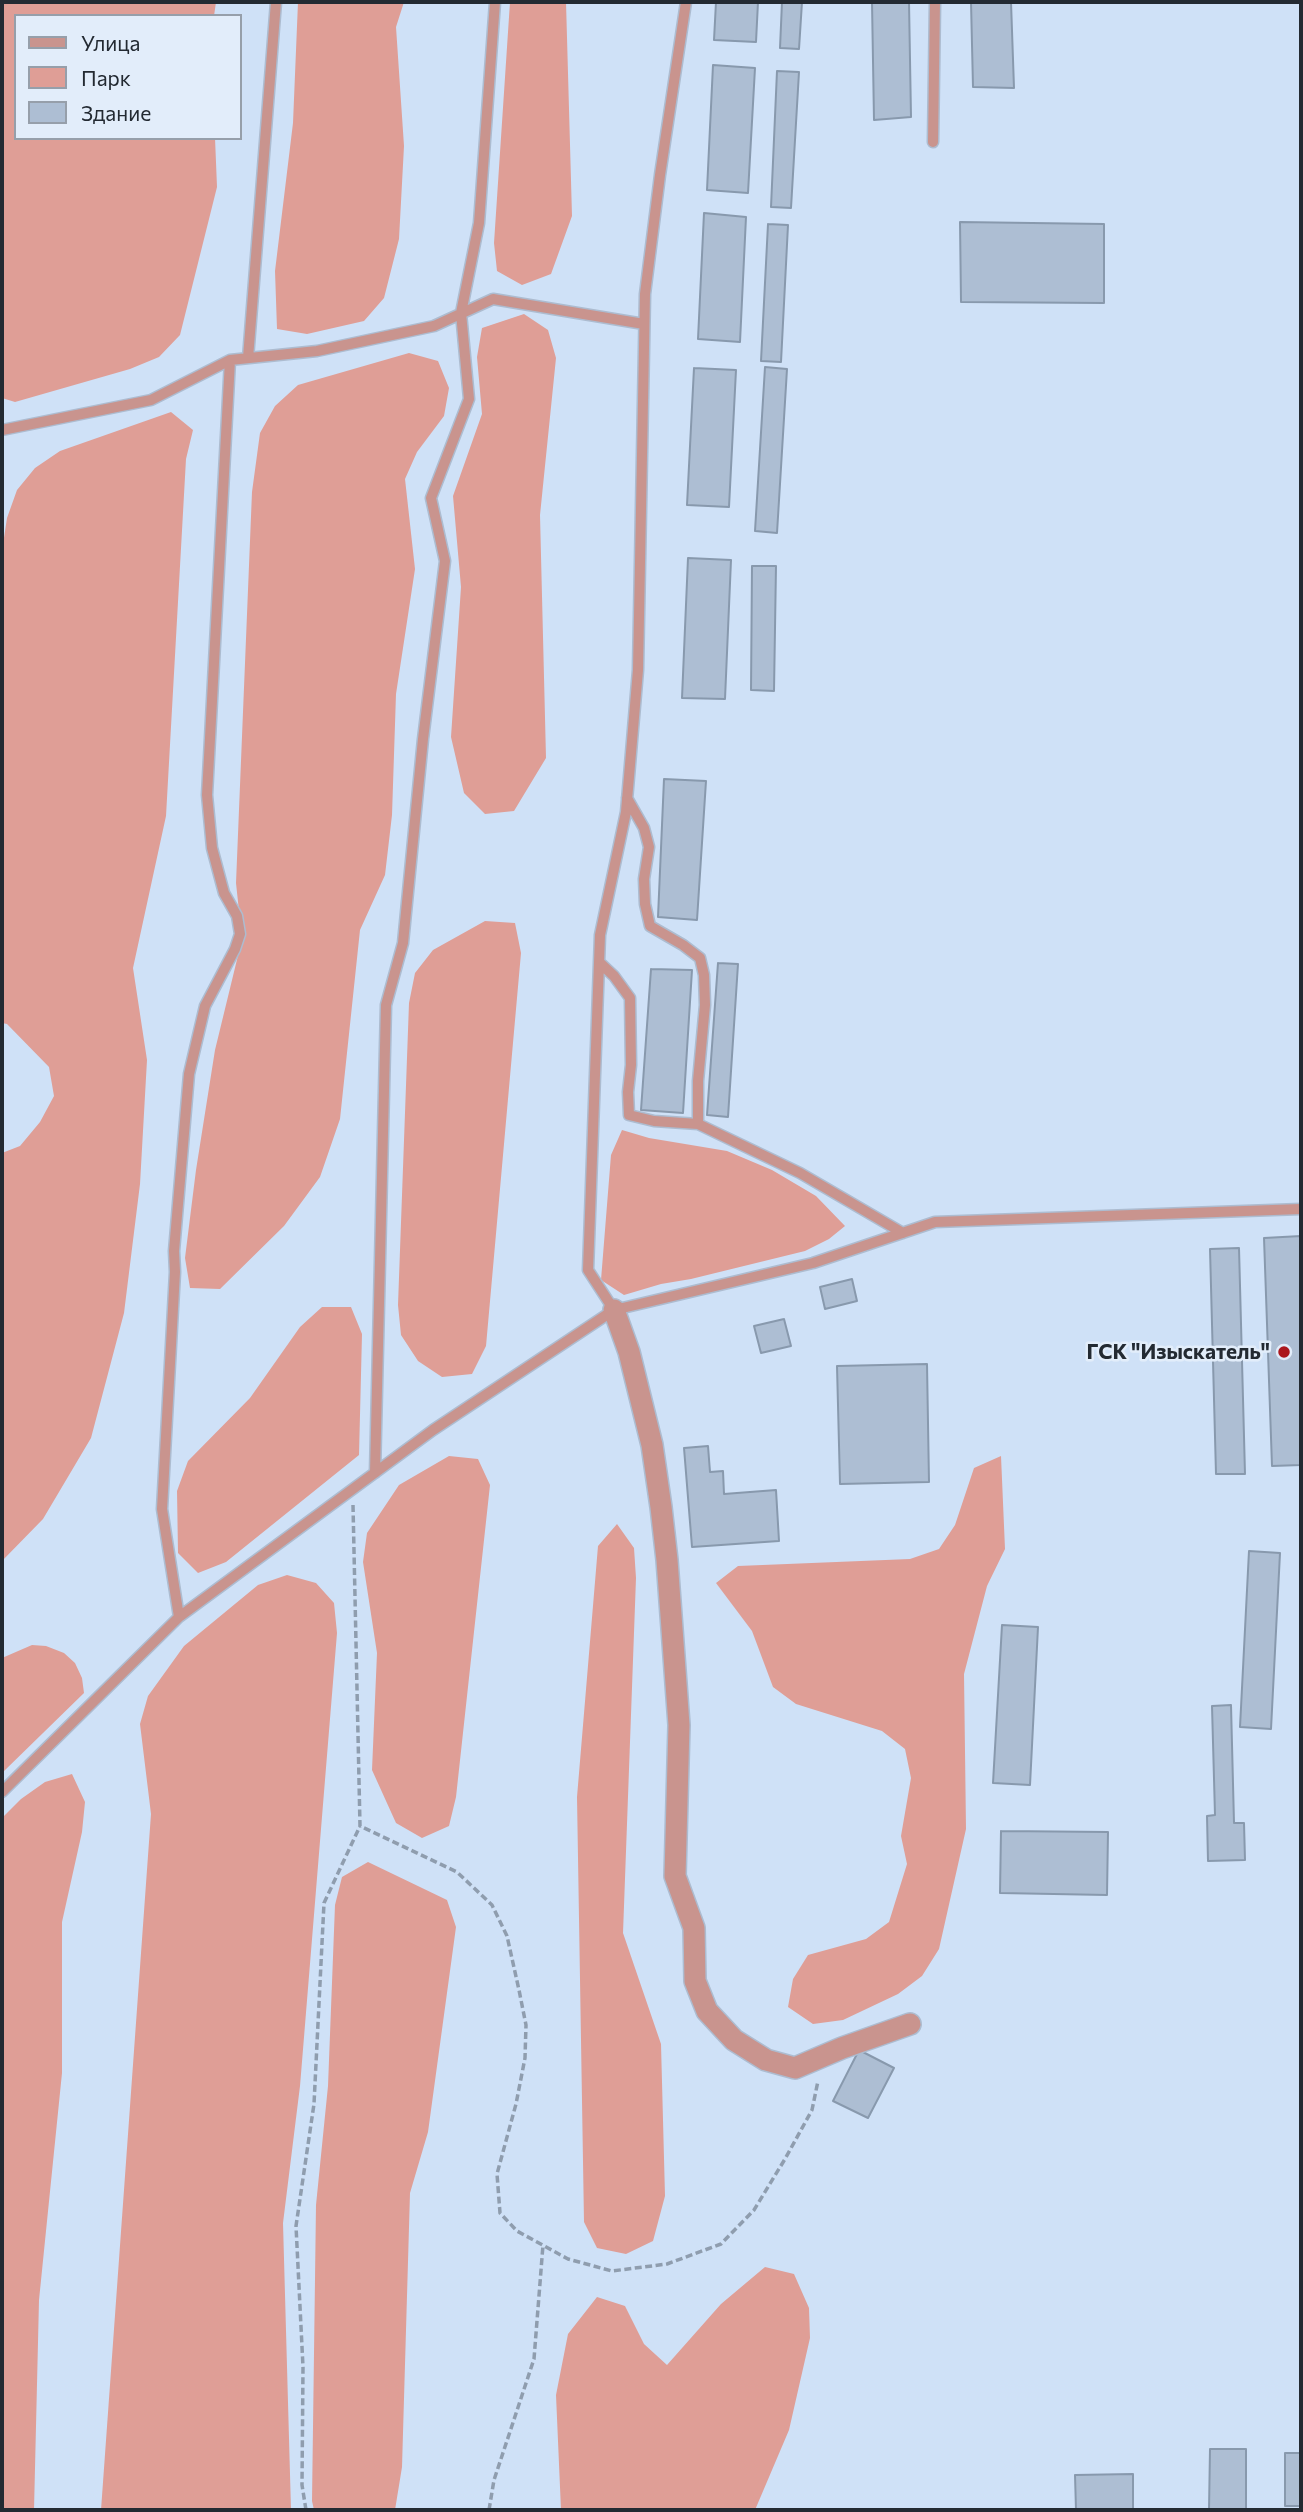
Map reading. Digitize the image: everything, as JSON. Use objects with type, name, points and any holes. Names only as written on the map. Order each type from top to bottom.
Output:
[{"type":"street","points":[[614,1310],[629,1352],[652,1445],[661,1507],[679,1726],[675,1876],[694,1928],[695,1981],[707,2011],[734,2040],[766,2060],[795,2068],[910,2024]]},
{"type":"lane","points":[[248,358],[275,2]]},
{"type":"lane","points":[[375,1473],[386,1005],[403,943],[423,739],[445,561],[431,498],[469,400],[461,313],[479,223],[495,2]]},
{"type":"lane","points":[[614,1310],[587,1270],[600,936],[627,798],[638,670],[645,294],[686,2]]},
{"type":"lane","points":[[933,142],[935,2]]},
{"type":"lane","points":[[2,430],[151,400],[230,360],[330,348],[434,326],[492,299],[645,324]]},
{"type":"lane","points":[[179,1617],[162,1509],[174,1251],[189,1074],[205,1006],[235,949],[240,933],[237,916],[224,892],[212,848],[208,795],[230,360]]},
{"type":"lane","points":[[627,798],[644,828],[649,847],[643,879],[650,926],[700,958],[704,975],[705,1005],[698,1081],[698,1124]]},
{"type":"lane","points":[[599,962],[614,976],[630,998],[629,1115],[654,1121],[698,1124],[800,1173],[903,1233]]},
{"type":"lane","points":[[2,1792],[179,1617],[433,1430],[614,1310],[813,1263],[934,1222],[1301,1209]]},
{"type":"path","points":[[306,2510],[302,2486],[303,2367],[296,2226],[314,2104],[324,1903],[360,1826],[353,1489]]},
{"type":"path","points":[[360,1826],[457,1872],[492,1905],[507,1936],[526,2025],[525,2058],[497,2174],[500,2213],[517,2231],[568,2259],[611,2271],[667,2264],[721,2244],[754,2210],[786,2159],[812,2110],[823,2056]]},
{"type":"path","points":[[489,2510],[494,2480],[534,2359],[543,2245]]},
{"type":"green space","points":[[2,2],[216,2],[214,14],[14,14],[14,140],[215,140],[217,187],[180,335],[159,357],[130,369],[15,402],[2,398]]},
{"type":"green space","points":[[298,2],[404,2],[396,27],[404,146],[399,239],[384,298],[364,321],[307,334],[277,329],[275,271],[293,123]]},
{"type":"green space","points":[[510,2],[566,2],[572,216],[551,274],[522,285],[497,271],[494,243]]},
{"type":"green space","points":[[524,314],[548,330],[556,358],[540,515],[546,758],[514,811],[485,814],[464,793],[451,737],[461,587],[453,496],[482,414],[477,357],[482,328]]},
{"type":"green space","points":[[409,353],[438,361],[449,388],[444,416],[417,452],[405,479],[415,569],[396,694],[392,815],[385,875],[360,930],[340,1119],[320,1177],[284,1226],[220,1289],[190,1288],[185,1258],[196,1170],[215,1050],[242,939],[236,883],[252,492],[260,433],[275,406],[298,385]]},
{"type":"green space","points":[[171,412],[193,430],[186,459],[166,816],[133,968],[147,1060],[140,1184],[124,1313],[91,1438],[43,1519],[2,1561],[2,1153],[20,1146],[40,1122],[54,1096],[49,1067],[7,1024],[2,1023],[2,551],[7,518],[17,490],[35,468],[60,451]]},
{"type":"green space","points":[[485,921],[515,923],[521,953],[486,1346],[472,1374],[442,1377],[418,1361],[401,1335],[398,1305],[409,1003],[415,973],[433,950]]},
{"type":"green space","points":[[622,1130],[649,1138],[727,1151],[772,1170],[816,1196],[845,1226],[829,1239],[805,1251],[624,1295],[601,1280],[611,1155]]},
{"type":"green space","points":[[322,1307],[351,1307],[362,1334],[359,1455],[226,1562],[198,1573],[178,1553],[177,1491],[188,1461],[250,1398],[300,1327]]},
{"type":"green space","points":[[449,1456],[478,1459],[490,1485],[456,1797],[449,1826],[422,1838],[396,1823],[372,1770],[377,1653],[363,1562],[367,1533],[399,1485]]},
{"type":"green space","points":[[1001,1456],[1005,1549],[987,1586],[964,1674],[966,1829],[939,1949],[922,1976],[898,1994],[843,2020],[813,2024],[788,2007],[793,1979],[808,1955],[866,1939],[889,1922],[907,1864],[901,1836],[911,1778],[905,1749],[882,1731],[796,1704],[773,1687],[752,1631],[716,1583],[738,1566],[910,1559],[939,1549],[955,1525],[974,1468]]},
{"type":"green space","points":[[617,1524],[634,1548],[636,1578],[623,1933],[661,2044],[665,2196],[653,2241],[626,2254],[597,2248],[584,2222],[577,1797],[598,1546]]},
{"type":"green space","points":[[287,1575],[316,1583],[334,1603],[337,1633],[300,2086],[283,2223],[291,2510],[101,2510],[151,1814],[140,1724],[148,1696],[184,1646],[258,1585]]},
{"type":"green space","points":[[32,1645],[46,1646],[64,1653],[75,1663],[82,1678],[84,1693],[2,1773],[2,1658]]},
{"type":"green space","points":[[72,1774],[85,1802],[82,1832],[62,1922],[62,2073],[39,2300],[34,2510],[2,2510],[2,1818],[21,1799],[45,1782]]},
{"type":"green space","points":[[368,1862],[447,1900],[456,1927],[428,2132],[410,2193],[402,2467],[395,2510],[314,2510],[316,2205],[328,2086],[335,1905],[342,1877]]},
{"type":"green space","points":[[765,2267],[794,2274],[809,2308],[810,2338],[789,2430],[755,2510],[561,2510],[556,2395],[568,2334],[597,2297],[625,2306],[644,2344],[667,2365],[721,2304]]},
{"type":"building","points":[[716,2],[758,2],[756,42],[714,40]]},
{"type":"building","points":[[782,2],[802,2],[799,49],[780,48]]},
{"type":"building","points":[[872,2],[909,2],[911,117],[874,120]]},
{"type":"building","points":[[971,2],[1011,2],[1014,88],[973,87]]},
{"type":"building","points":[[713,65],[755,68],[748,193],[707,190]]},
{"type":"building","points":[[777,71],[799,72],[791,208],[771,207]]},
{"type":"building","points":[[704,213],[746,217],[740,342],[698,339]]},
{"type":"building","points":[[960,222],[1104,224],[1104,303],[961,302]]},
{"type":"building","points":[[768,224],[788,225],[781,362],[761,361]]},
{"type":"building","points":[[765,367],[787,369],[777,533],[755,531]]},
{"type":"building","points":[[694,368],[736,370],[729,507],[687,505]]},
{"type":"building","points":[[688,558],[731,560],[725,699],[682,698]]},
{"type":"building","points":[[752,566],[776,566],[774,691],[751,690]]},
{"type":"building","points":[[664,779],[706,781],[697,920],[658,917]]},
{"type":"building","points":[[718,963],[738,964],[728,1117],[707,1115]]},
{"type":"building","points":[[651,969],[692,970],[683,1113],[641,1110]]},
{"type":"building","name":"ГСК \"Изыскатель\"","points":[[1301,1236],[1301,1465],[1272,1466],[1264,1238]]},
{"type":"building","name":"ГСК \"Изыскатель\"","points":[[1239,1248],[1245,1474],[1216,1474],[1210,1249]]},
{"type":"building","points":[[852,1279],[857,1301],[825,1309],[820,1287]]},
{"type":"building","points":[[784,1319],[791,1346],[761,1353],[754,1326]]},
{"type":"building","points":[[927,1364],[929,1482],[840,1484],[837,1366]]},
{"type":"building","points":[[708,1446],[710,1472],[723,1471],[724,1494],[776,1490],[779,1541],[692,1547],[684,1448]]},
{"type":"building","points":[[1249,1551],[1280,1553],[1271,1729],[1240,1727]]},
{"type":"building","points":[[1002,1625],[1038,1627],[1030,1785],[993,1783]]},
{"type":"building","points":[[1231,1705],[1234,1823],[1244,1823],[1245,1860],[1208,1861],[1207,1816],[1215,1815],[1212,1706]]},
{"type":"building","points":[[1001,1831],[1108,1832],[1107,1895],[1000,1893]]},
{"type":"building","points":[[859,2050],[894,2068],[868,2118],[833,2101]]},
{"type":"building","points":[[1210,2449],[1246,2449],[1246,2510],[1209,2510]]},
{"type":"building","points":[[1285,2453],[1301,2453],[1301,2506],[1285,2506]]},
{"type":"building","points":[[1133,2474],[1133,2510],[1076,2510],[1075,2475]]},
{"type":"place","name":"ГСК \"Изыскатель\"","points":[[1284,1352]]}]
